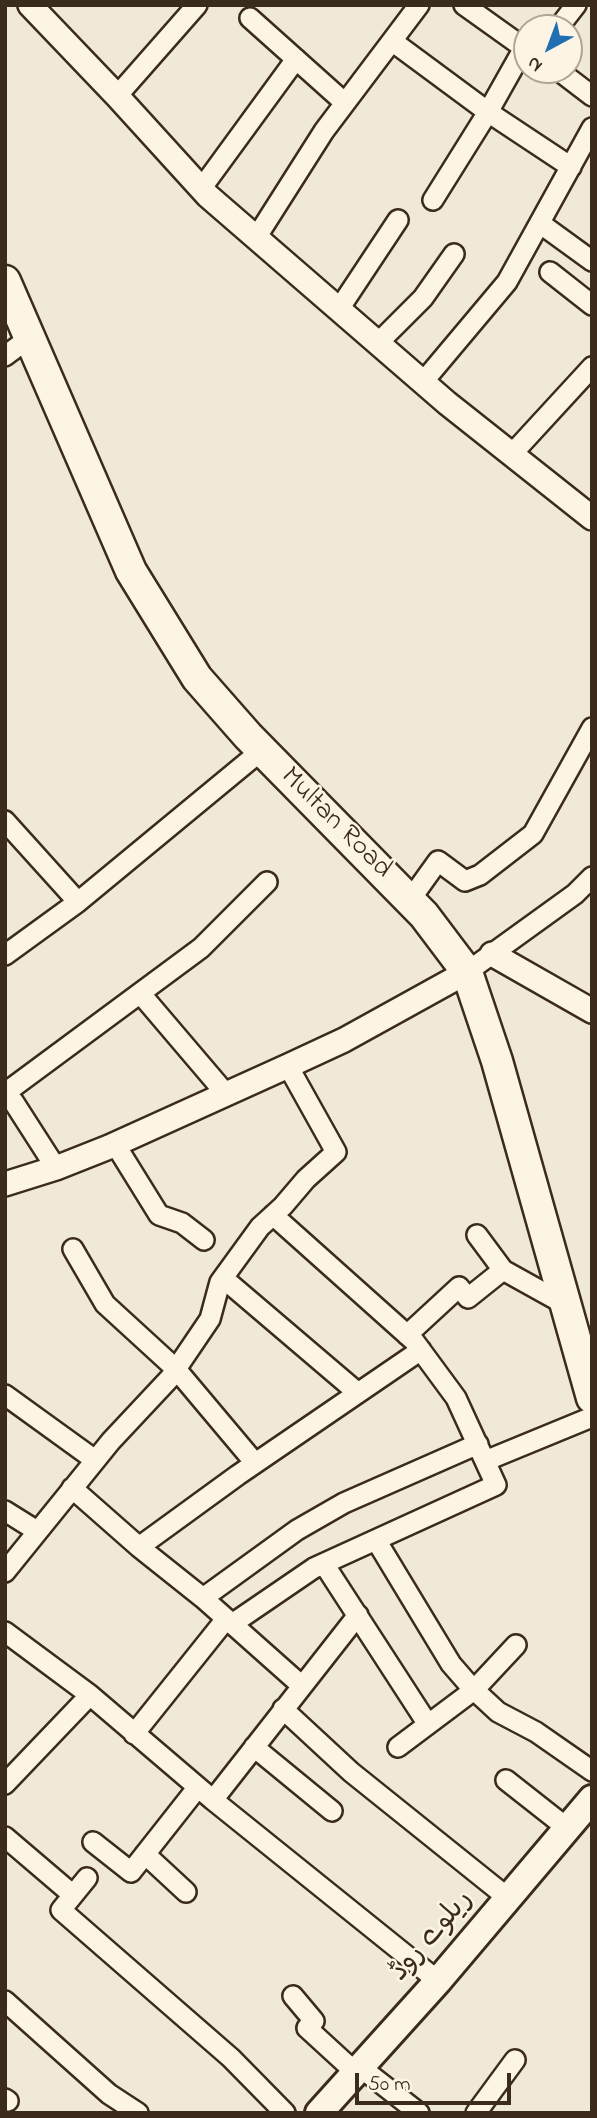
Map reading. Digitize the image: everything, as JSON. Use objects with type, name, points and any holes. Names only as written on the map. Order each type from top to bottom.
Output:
[{"type":"main road","name":"Multan Road","points":[[5,281],[131,571],[197,678],[262,750],[425,915],[467,972],[497,1061],[592,1398]]},
{"type":"main road","name":"ریلوے روڈ","points":[[319,2113],[438,1981],[592,1799]]},
{"type":"street","points":[[117,96],[197,5]]},
{"type":"street","points":[[256,238],[324,131],[419,5]]},
{"type":"street","points":[[464,5],[513,40]]},
{"type":"street","points":[[38,8],[201,189],[424,382],[512,454],[589,509]]},
{"type":"street","points":[[250,18],[345,103]]},
{"type":"street","points":[[392,41],[488,112],[571,167]]},
{"type":"street","points":[[201,189],[296,59]]},
{"type":"street","points":[[433,200],[513,69]]},
{"type":"street","points":[[424,382],[507,282],[592,128]]},
{"type":"street","points":[[339,309],[398,220]]},
{"type":"street","points":[[541,224],[592,261]]},
{"type":"street","points":[[378,343],[423,298],[454,254]]},
{"type":"street","points":[[550,272],[592,305]]},
{"type":"street","points":[[5,356],[29,338]]},
{"type":"street","points":[[512,454],[592,367]]},
{"type":"street","points":[[410,900],[438,861],[465,881],[480,875],[533,834],[592,729]]},
{"type":"street","points":[[5,955],[78,902],[262,750]]},
{"type":"street","points":[[5,821],[78,902]]},
{"type":"street","points":[[5,1184],[56,1168],[115,1144],[344,1040],[467,972],[575,894],[592,877]]},
{"type":"street","points":[[56,1168],[13,1101],[5,1094],[201,948],[267,883]]},
{"type":"street","points":[[575,894],[592,907]]},
{"type":"street","points":[[492,954],[592,1011]]},
{"type":"street","points":[[140,993],[226,1094]]},
{"type":"street","points":[[5,1572],[95,1460],[176,1369],[210,1319],[220,1282],[260,1227],[336,1152],[288,1066]]},
{"type":"street","points":[[115,1144],[159,1215],[182,1223],[204,1240]]},
{"type":"street","points":[[134,1734],[229,1621],[324,1564],[496,1485],[456,1398],[421,1350],[273,1215]]},
{"type":"street","points":[[477,1235],[503,1270],[566,1305]]},
{"type":"street","points":[[73,1249],[105,1304],[176,1369],[255,1463]]},
{"type":"street","points":[[407,1335],[458,1287],[468,1298],[503,1270]]},
{"type":"street","points":[[223,1278],[358,1393]]},
{"type":"street","points":[[139,1547],[255,1463],[421,1350]]},
{"type":"street","points":[[5,1395],[95,1460]]},
{"type":"street","points":[[202,1598],[298,1530],[344,1503],[482,1452],[592,1417]]},
{"type":"street","points":[[72,1488],[302,1686]]},
{"type":"street","points":[[5,1511],[37,1531]]},
{"type":"street","points":[[376,1540],[451,1664],[474,1690],[498,1712],[536,1732],[592,1771]]},
{"type":"street","points":[[324,1564],[427,1723]]},
{"type":"street","points":[[93,1842],[131,1872],[205,1793],[254,1747],[358,1615]]},
{"type":"street","points":[[5,1632],[90,1695],[205,1793],[438,1981]]},
{"type":"street","points":[[398,1746],[474,1690],[516,1645]]},
{"type":"street","points":[[5,1784],[90,1695]]},
{"type":"street","points":[[283,1710],[351,1772],[508,1898]]},
{"type":"street","points":[[254,1747],[332,1811]]},
{"type":"street","points":[[506,1780],[567,1828]]},
{"type":"street","points":[[5,1837],[73,1895]]},
{"type":"street","points":[[145,1854],[186,1892]]},
{"type":"street","points":[[87,1878],[61,1910],[231,2058],[285,2113]]},
{"type":"street","points":[[293,1996],[314,2021],[307,2028],[358,2070],[418,2113]]},
{"type":"street","points":[[5,2001],[109,2094],[138,2113]]},
{"type":"street","points":[[475,2113],[515,2060]]}]
